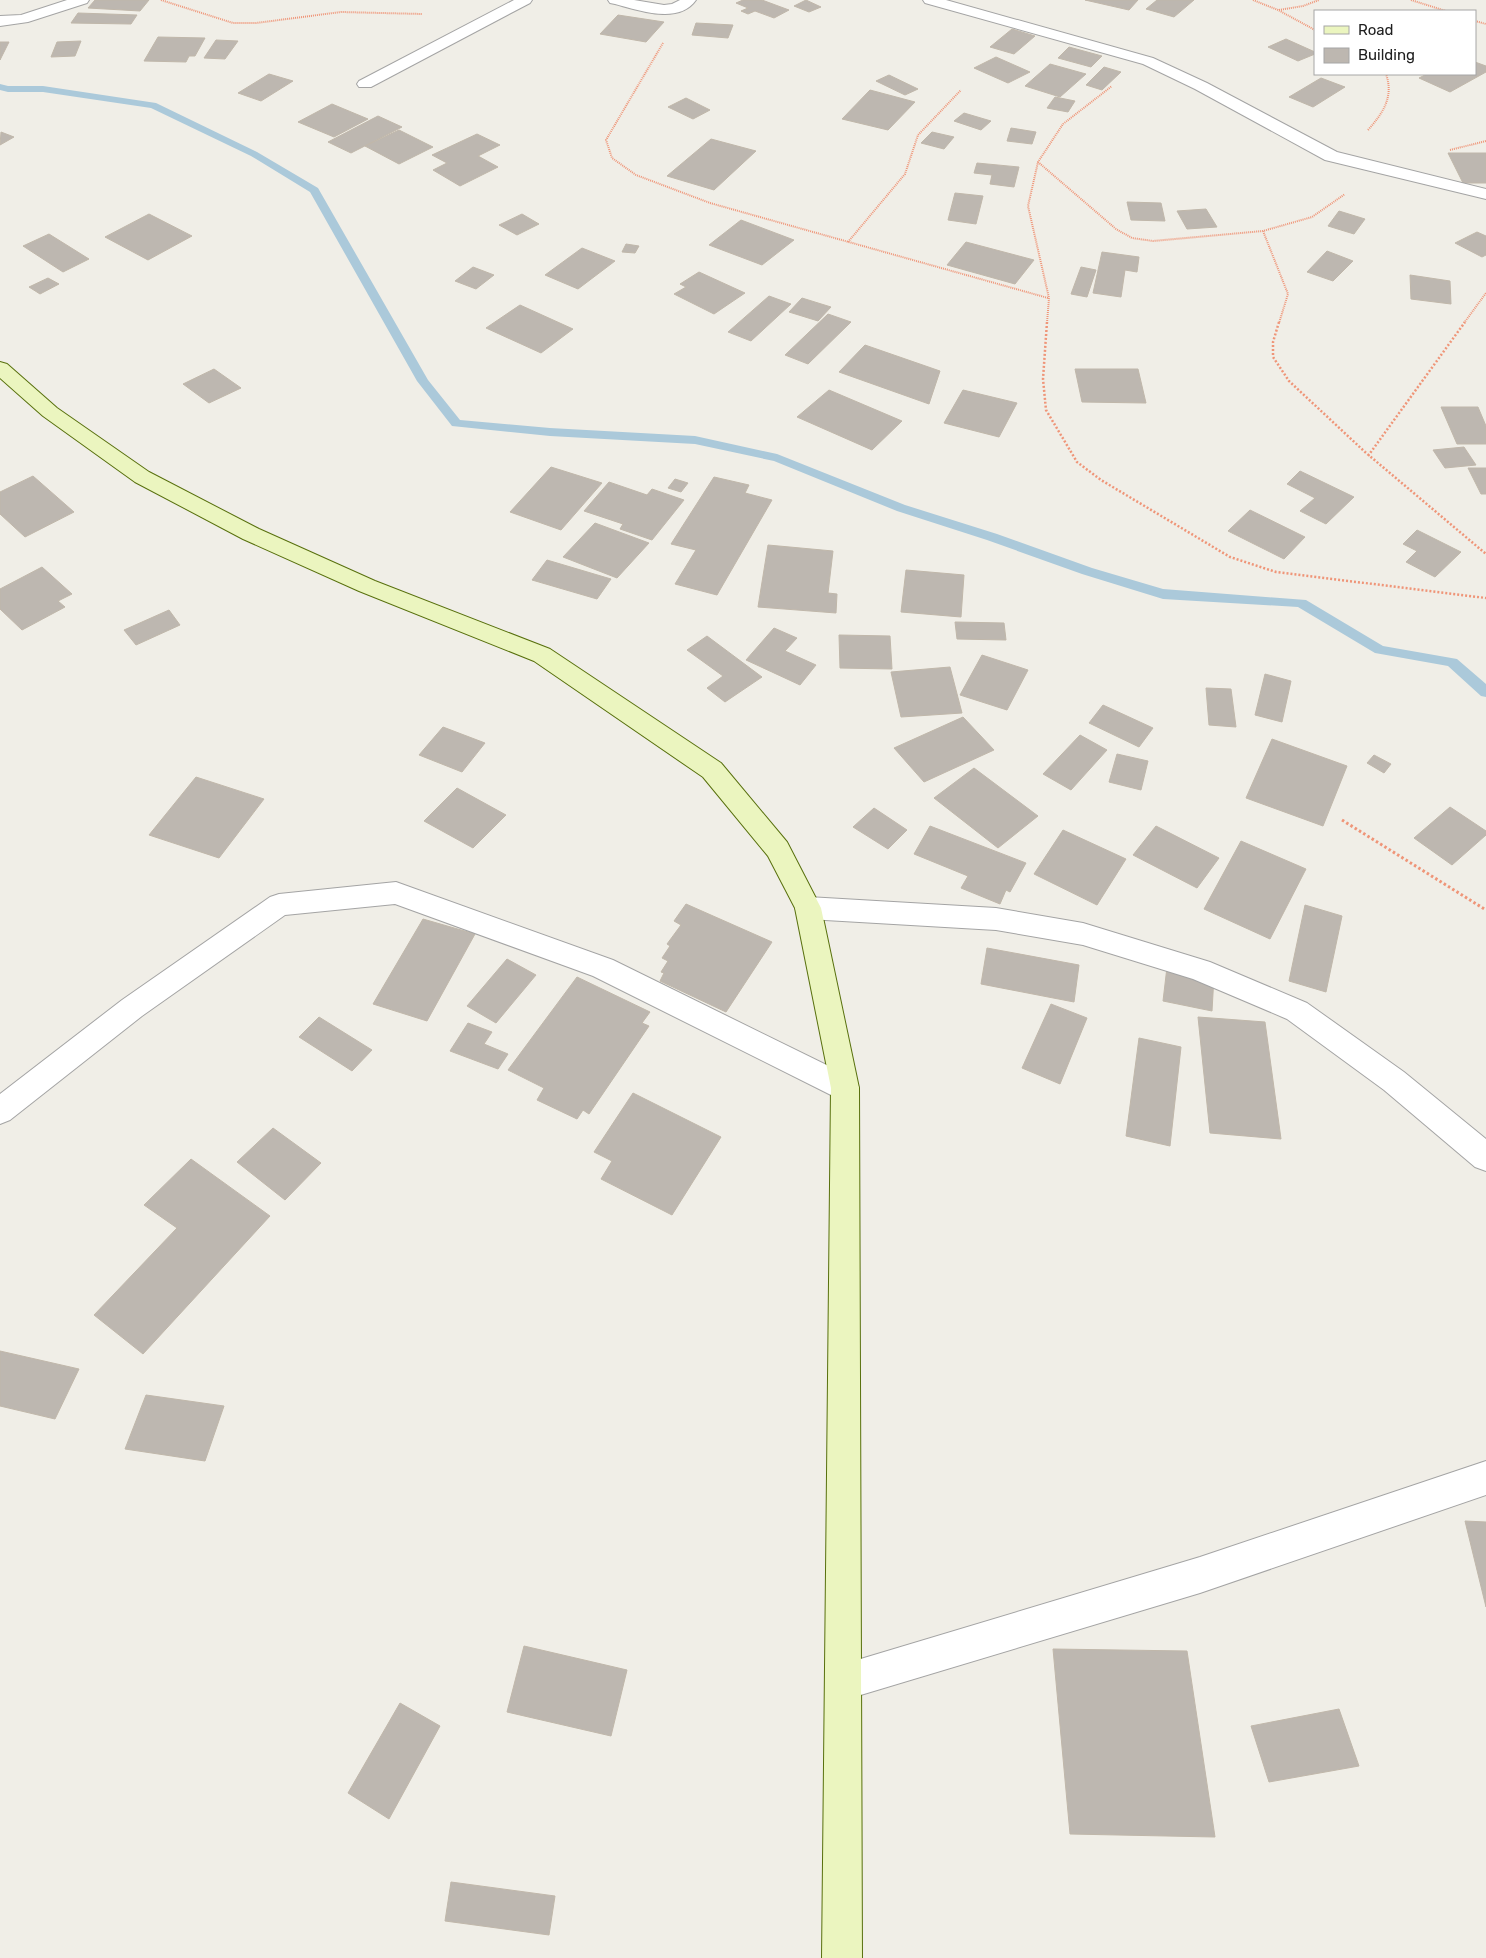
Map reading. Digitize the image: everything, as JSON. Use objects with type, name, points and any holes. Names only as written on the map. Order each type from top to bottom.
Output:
[{"type":"street","points":[[0,21],[23,19],[82,0]]},
{"type":"street","points":[[365,84],[525,0]]},
{"type":"street","points":[[615,0],[661,9],[683,4]]},
{"type":"street","points":[[930,0],[1148,61],[1201,86],[1331,156],[1377,169],[1486,194]]},
{"type":"street","points":[[0,368],[50,412],[142,478],[251,534],[367,586],[542,655],[712,770],[778,849],[808,908],[846,1088],[842,1958]]},
{"type":"street","points":[[0,1111],[132,1008],[280,905],[396,893],[603,968],[846,1088]]},
{"type":"street","points":[[808,908],[996,919],[1083,934],[1200,970],[1297,1011],[1394,1081],[1486,1157]]},
{"type":"street","points":[[844,1682],[1200,1575],[1486,1478]]},
{"type":"path","points":[[161,0],[218,20],[234,23],[256,23],[341,12],[430,14]]},
{"type":"path","points":[[1253,0],[1278,10],[1314,29]]},
{"type":"path","points":[[1278,10],[1303,6],[1319,0]]},
{"type":"path","points":[[1411,0],[1443,10]]},
{"type":"path","points":[[683,4],[667,36],[606,140],[612,158],[636,175],[710,203],[1048,298]]},
{"type":"path","points":[[1148,61],[1088,102],[1063,124],[1038,162],[1028,206],[1048,298],[1043,379],[1046,410],[1077,462],[1101,480],[1230,557],[1276,572],[1486,598]]},
{"type":"path","points":[[1331,156],[1367,131],[1381,116],[1390,100],[1390,81],[1387,75]]},
{"type":"path","points":[[848,242],[905,174],[918,135],[961,90]]},
{"type":"path","points":[[1038,162],[1116,229],[1132,238],[1152,241],[1263,231],[1312,217],[1377,169]]},
{"type":"path","points":[[1263,231],[1288,294],[1287,303],[1273,342],[1273,356],[1280,369],[1301,393],[1368,456],[1486,554]]},
{"type":"path","points":[[1368,456],[1486,293]]},
{"type":"path","points":[[1342,820],[1486,910]]},
{"type":"building","points":[[95,0],[149,0],[140,11],[88,8]]},
{"type":"building","points":[[743,0],[762,0],[789,10],[774,18],[755,11],[748,14],[741,11],[748,8],[736,3]]},
{"type":"building","points":[[806,0],[821,7],[809,12],[794,6]]},
{"type":"building","points":[[1085,0],[1138,0],[1129,10]]},
{"type":"building","points":[[1157,0],[1194,0],[1174,17],[1146,9]]},
{"type":"building","points":[[78,13],[137,15],[131,24],[71,23]]},
{"type":"building","points":[[618,15],[664,22],[646,42],[600,34]]},
{"type":"building","points":[[696,23],[733,25],[728,38],[692,35]]},
{"type":"building","points":[[1012,29],[1035,36],[1014,54],[990,47]]},
{"type":"building","points":[[158,37],[205,38],[195,56],[189,56],[186,62],[144,61]]},
{"type":"building","points":[[1286,39],[1314,52],[1314,54],[1298,61],[1268,47]]},
{"type":"building","points":[[216,40],[238,41],[225,59],[204,58]]},
{"type":"building","points":[[81,41],[75,56],[51,57],[57,42]]},
{"type":"building","points":[[0,42],[9,42],[0,60]]},
{"type":"building","points":[[1069,47],[1102,56],[1091,67],[1058,58]]},
{"type":"building","points":[[996,57],[1030,72],[1008,83],[974,68]]},
{"type":"building","points":[[1476,62],[1486,66],[1486,72],[1450,92],[1419,78],[1425,75],[1476,75]]},
{"type":"building","points":[[1050,64],[1086,74],[1060,97],[1025,86]]},
{"type":"building","points":[[1104,67],[1121,72],[1102,90],[1086,85]]},
{"type":"building","points":[[269,74],[293,81],[261,101],[238,93]]},
{"type":"building","points":[[889,75],[918,89],[905,95],[876,81]]},
{"type":"building","points":[[1321,78],[1345,87],[1313,107],[1289,97]]},
{"type":"building","points":[[870,90],[915,102],[888,130],[842,119]]},
{"type":"building","points":[[1055,97],[1075,101],[1068,112],[1047,108]]},
{"type":"building","points":[[686,98],[710,110],[693,119],[668,107]]},
{"type":"building","points":[[332,104],[368,119],[334,137],[298,122]]},
{"type":"building","points":[[964,113],[991,121],[981,130],[954,121]]},
{"type":"building","points":[[378,116],[402,127],[351,153],[328,142]]},
{"type":"building","points":[[1011,128],[1036,132],[1032,144],[1007,141]]},
{"type":"building","points":[[399,130],[433,147],[399,164],[365,146]]},
{"type":"building","points":[[1,132],[14,137],[0,145]]},
{"type":"building","points":[[932,132],[954,137],[944,149],[921,143]]},
{"type":"building","points":[[477,134],[500,145],[478,156],[498,167],[460,186],[433,170],[447,163],[432,155]]},
{"type":"building","points":[[711,139],[756,151],[714,190],[667,176]]},
{"type":"building","points":[[1448,153],[1486,153],[1486,183],[1463,183]]},
{"type":"building","points":[[977,163],[1019,167],[1014,187],[990,184],[992,175],[974,173]]},
{"type":"building","points":[[955,193],[983,196],[976,224],[948,220]]},
{"type":"building","points":[[1127,202],[1161,203],[1165,221],[1131,220]]},
{"type":"building","points":[[1206,209],[1217,227],[1187,229],[1177,211]]},
{"type":"building","points":[[1339,211],[1365,219],[1354,234],[1328,226]]},
{"type":"building","points":[[149,214],[192,236],[148,260],[105,237]]},
{"type":"building","points":[[522,214],[539,224],[517,235],[499,225]]},
{"type":"building","points":[[741,220],[794,240],[762,265],[709,245]]},
{"type":"building","points":[[1477,232],[1486,236],[1486,255],[1482,257],[1455,243]]},
{"type":"building","points":[[49,234],[89,259],[63,272],[23,246]]},
{"type":"building","points":[[966,242],[1034,260],[1015,284],[947,265]]},
{"type":"building","points":[[626,244],[639,246],[635,253],[622,252]]},
{"type":"building","points":[[582,248],[615,261],[578,289],[545,275]]},
{"type":"building","points":[[1327,251],[1353,261],[1333,281],[1307,272]]},
{"type":"building","points":[[1102,252],[1139,257],[1137,272],[1125,270],[1121,297],[1093,293]]},
{"type":"building","points":[[473,267],[494,275],[476,289],[455,281]]},
{"type":"building","points":[[1081,267],[1096,270],[1087,297],[1071,294]]},
{"type":"building","points":[[699,272],[745,293],[714,314],[674,294],[686,287],[680,284]]},
{"type":"building","points":[[1410,275],[1450,281],[1451,304],[1411,299]]},
{"type":"building","points":[[48,278],[59,284],[40,294],[29,287]]},
{"type":"building","points":[[769,296],[791,304],[751,341],[728,332]]},
{"type":"building","points":[[802,298],[831,307],[818,321],[789,312]]},
{"type":"building","points":[[520,305],[573,329],[541,353],[486,328]]},
{"type":"building","points":[[828,314],[851,322],[808,364],[785,355]]},
{"type":"building","points":[[865,345],[940,371],[929,404],[839,372]]},
{"type":"building","points":[[214,369],[241,388],[209,403],[183,384]]},
{"type":"building","points":[[1075,369],[1138,369],[1146,403],[1082,402]]},
{"type":"building","points":[[829,390],[902,421],[872,450],[797,417]]},
{"type":"building","points":[[963,390],[1017,403],[999,437],[944,423]]},
{"type":"building","points":[[1441,407],[1478,407],[1486,426],[1486,444],[1457,444]]},
{"type":"building","points":[[1464,447],[1476,465],[1445,468],[1433,450]]},
{"type":"building","points":[[551,467],[602,483],[561,530],[510,512]]},
{"type":"building","points":[[1468,468],[1486,468],[1486,494],[1481,494]]},
{"type":"building","points":[[1300,471],[1354,497],[1326,524],[1300,511],[1315,498],[1287,484]]},
{"type":"building","points":[[33,476],[74,512],[25,537],[0,514],[0,492]]},
{"type":"building","points":[[714,477],[749,485],[745,493],[772,500],[717,595],[675,584],[696,550],[671,544]]},
{"type":"building","points":[[675,479],[688,483],[681,492],[668,488]]},
{"type":"building","points":[[609,482],[647,495],[652,489],[684,500],[652,540],[620,529],[623,524],[584,511]]},
{"type":"building","points":[[1250,510],[1305,537],[1284,559],[1228,531]]},
{"type":"building","points":[[595,523],[649,543],[617,578],[563,557]]},
{"type":"building","points":[[1417,530],[1461,552],[1435,577],[1406,562],[1417,551],[1403,544]]},
{"type":"building","points":[[768,545],[833,551],[828,593],[837,594],[836,613],[758,607]]},
{"type":"building","points":[[547,560],[611,579],[597,599],[532,580]]},
{"type":"building","points":[[42,567],[72,594],[58,601],[65,607],[22,630],[0,609],[0,589]]},
{"type":"building","points":[[906,570],[964,575],[961,617],[901,612]]},
{"type":"building","points":[[169,610],[180,625],[136,645],[124,630]]},
{"type":"building","points":[[955,622],[1004,623],[1006,640],[957,639]]},
{"type":"building","points":[[774,628],[797,638],[785,651],[816,665],[800,685],[746,660]]},
{"type":"building","points":[[839,635],[890,636],[892,669],[840,668]]},
{"type":"building","points":[[707,636],[762,677],[725,702],[707,688],[723,676],[687,650]]},
{"type":"building","points":[[982,655],[1028,670],[1007,710],[960,695]]},
{"type":"building","points":[[950,667],[962,713],[901,717],[891,672]]},
{"type":"building","points":[[1265,674],[1291,681],[1282,722],[1255,715]]},
{"type":"building","points":[[1206,688],[1231,689],[1236,727],[1209,725]]},
{"type":"building","points":[[1103,705],[1153,728],[1139,747],[1089,723]]},
{"type":"building","points":[[963,717],[994,750],[924,782],[894,748]]},
{"type":"building","points":[[443,727],[485,743],[462,772],[419,755]]},
{"type":"building","points":[[1080,735],[1107,750],[1071,790],[1043,774]]},
{"type":"building","points":[[1272,739],[1347,766],[1323,826],[1246,798]]},
{"type":"building","points":[[1117,754],[1148,761],[1141,790],[1109,782]]},
{"type":"building","points":[[1374,755],[1391,764],[1384,773],[1367,763]]},
{"type":"building","points":[[974,768],[1038,816],[998,848],[934,798]]},
{"type":"building","points":[[196,777],[264,799],[219,858],[149,835]]},
{"type":"building","points":[[457,788],[506,815],[473,848],[424,821]]},
{"type":"building","points":[[1450,807],[1486,831],[1486,835],[1452,865],[1414,838]]},
{"type":"building","points":[[874,808],[907,830],[888,849],[853,827]]},
{"type":"building","points":[[930,826],[1026,863],[1010,892],[1006,890],[1000,904],[961,888],[968,876],[914,854]]},
{"type":"building","points":[[1156,826],[1219,858],[1197,888],[1133,855]]},
{"type":"building","points":[[1063,830],[1126,859],[1097,905],[1034,874]]},
{"type":"building","points":[[1241,841],[1306,869],[1270,939],[1204,909]]},
{"type":"building","points":[[686,904],[772,942],[726,1012],[660,981],[664,973],[661,972],[668,961],[662,958],[670,946],[667,944],[681,925],[674,921]]},
{"type":"building","points":[[1305,905],[1342,916],[1326,992],[1289,981]]},
{"type":"building","points":[[423,919],[475,934],[427,1021],[373,1004]]},
{"type":"building","points":[[987,948],[1079,965],[1074,1002],[981,984]]},
{"type":"building","points":[[507,959],[536,975],[496,1023],[467,1006]]},
{"type":"building","points":[[1167,967],[1214,976],[1212,1011],[1163,1001]]},
{"type":"building","points":[[577,977],[650,1012],[642,1023],[649,1026],[589,1114],[583,1110],[577,1119],[537,1100],[544,1088],[508,1070]]},
{"type":"building","points":[[1051,1004],[1087,1018],[1060,1084],[1022,1068]]},
{"type":"building","points":[[319,1017],[372,1050],[352,1071],[299,1037]]},
{"type":"building","points":[[1198,1017],[1265,1022],[1281,1139],[1210,1133]]},
{"type":"building","points":[[468,1023],[492,1032],[484,1044],[508,1054],[498,1069],[450,1051]]},
{"type":"building","points":[[1139,1038],[1181,1047],[1170,1146],[1126,1136]]},
{"type":"building","points":[[633,1093],[721,1137],[672,1215],[601,1179],[612,1161],[594,1152]]},
{"type":"building","points":[[273,1128],[321,1163],[285,1200],[237,1162]]},
{"type":"building","points":[[191,1159],[270,1216],[143,1354],[94,1315],[177,1228],[144,1205]]},
{"type":"building","points":[[0,1351],[79,1369],[55,1419],[0,1406]]},
{"type":"building","points":[[146,1395],[224,1406],[205,1461],[125,1449]]},
{"type":"building","points":[[1465,1521],[1486,1522],[1486,1607]]},
{"type":"building","points":[[524,1646],[627,1670],[611,1736],[507,1712]]},
{"type":"building","points":[[1053,1649],[1187,1651],[1215,1837],[1070,1834]]},
{"type":"building","points":[[400,1703],[440,1726],[389,1819],[348,1793]]},
{"type":"building","points":[[1339,1709],[1359,1766],[1269,1782],[1251,1726]]},
{"type":"building","points":[[451,1882],[555,1896],[549,1935],[445,1921]]},
{"type":"waterway","points":[[0,87],[8,89],[43,89],[153,105],[254,154],[314,190],[423,381],[456,423],[550,432],[695,440],[777,458],[901,508],[992,537],[1087,571],[1163,594],[1301,603],[1380,650],[1452,662],[1486,692]]}]
